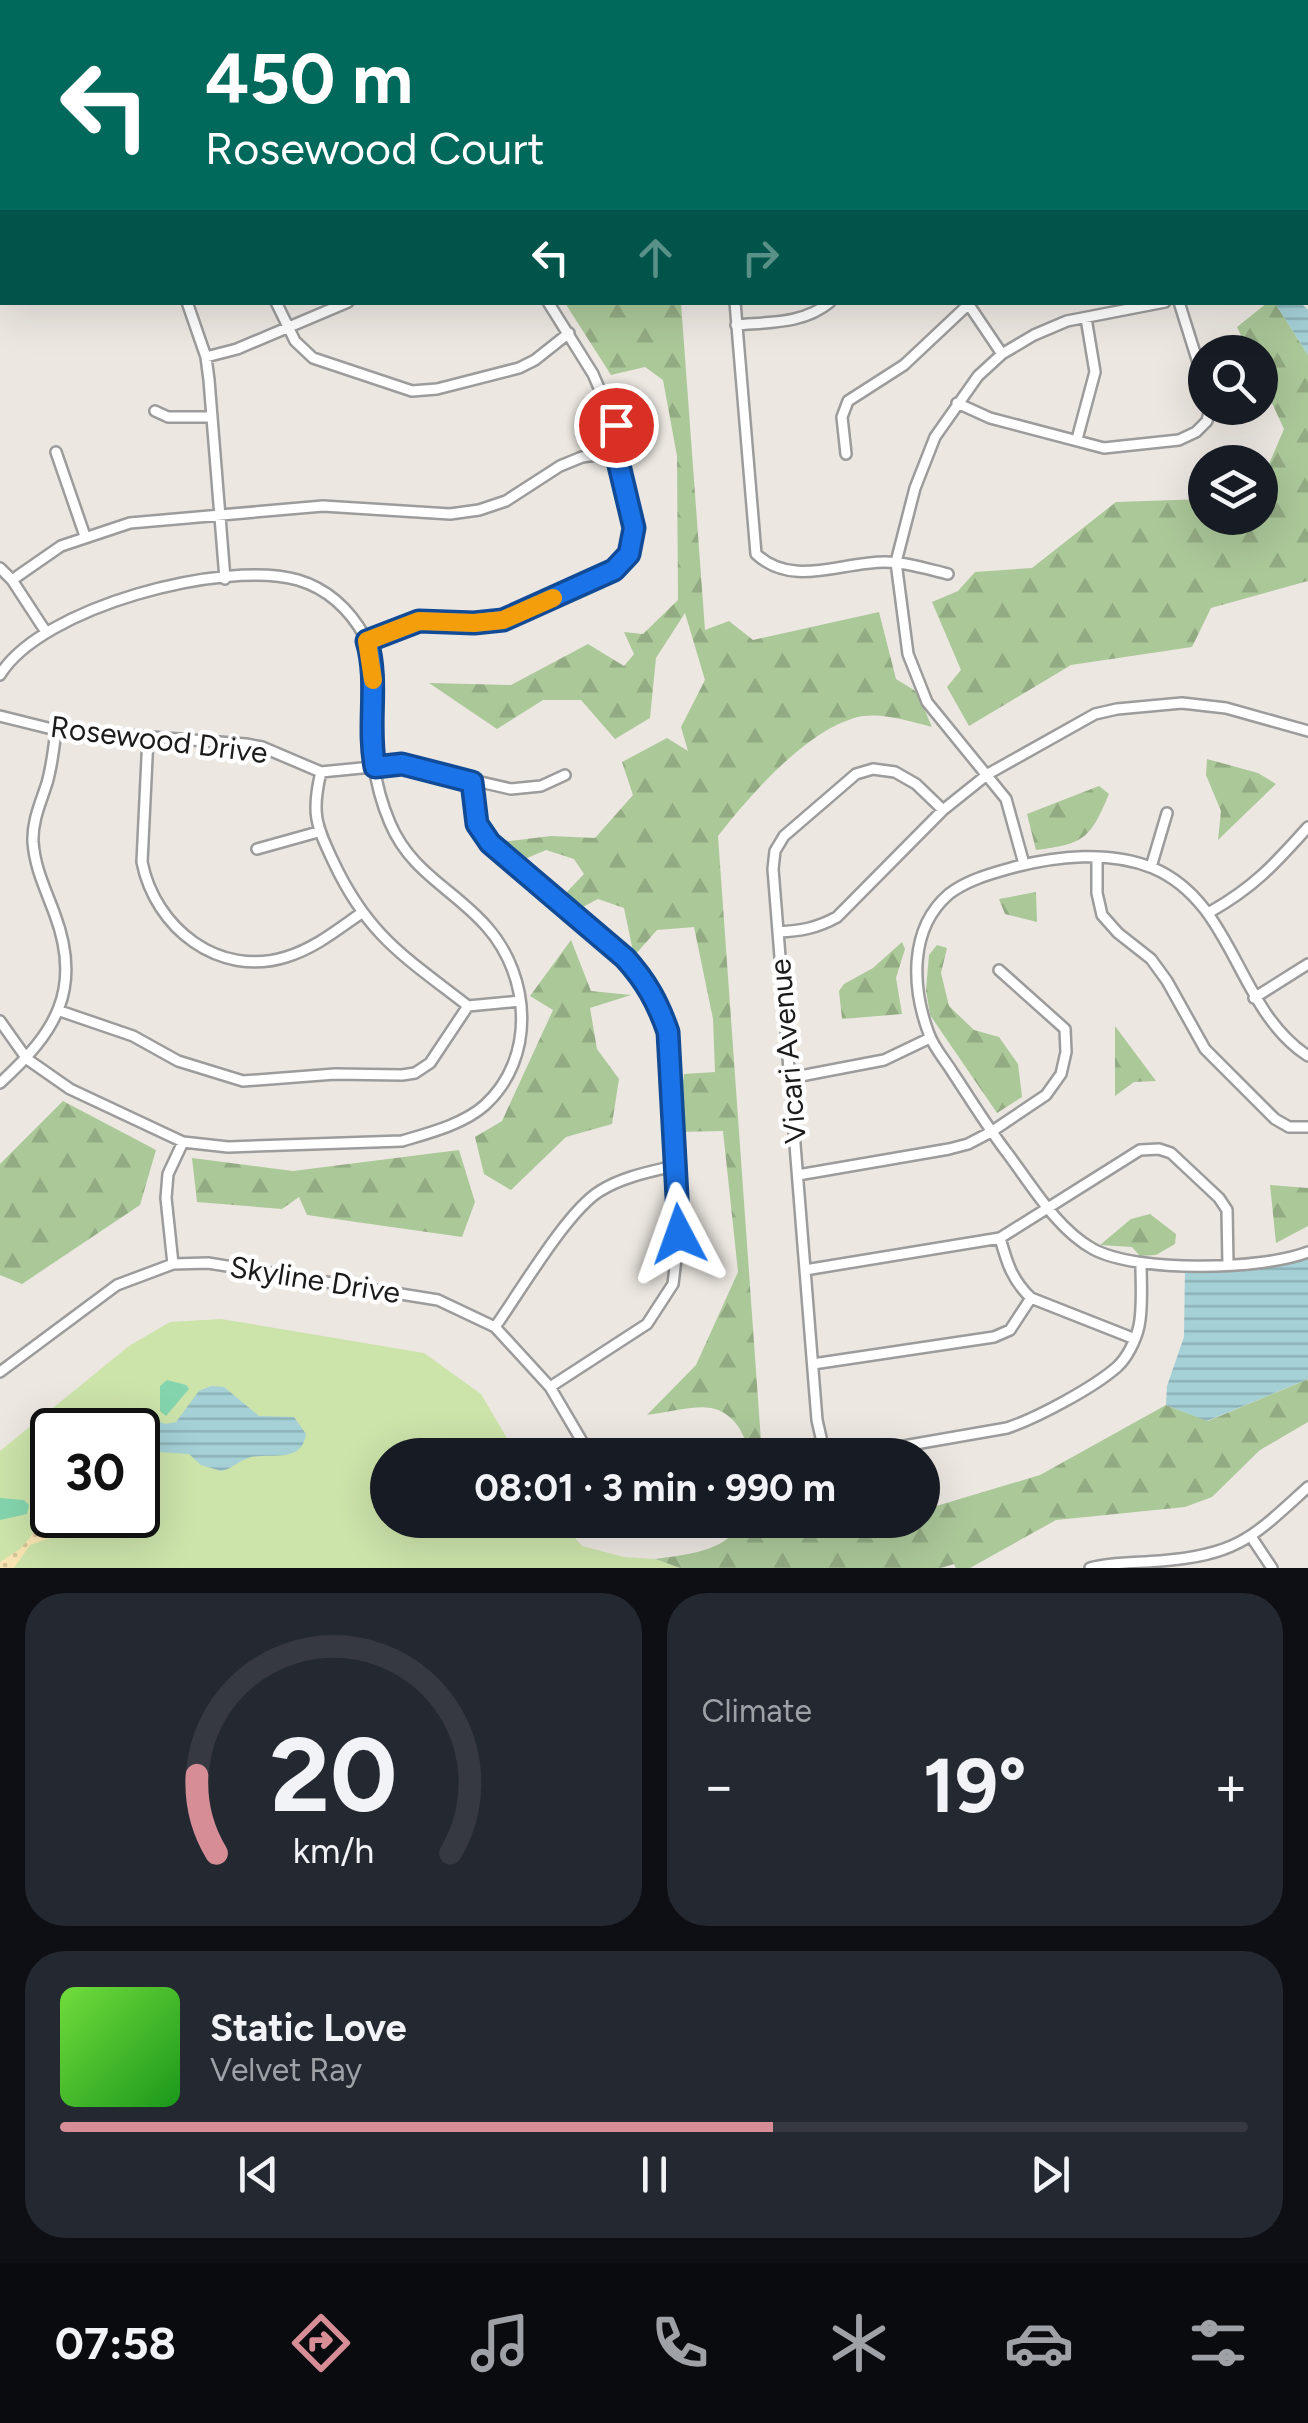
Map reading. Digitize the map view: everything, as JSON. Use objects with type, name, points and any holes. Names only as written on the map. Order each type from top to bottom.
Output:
[{"type":"street","points":[[188,305],[206,357],[225,579]]},
{"type":"street","points":[[277,305],[287,328],[313,358],[412,391],[519,368],[569,333]]},
{"type":"street","points":[[206,357],[237,349],[341,305]]},
{"type":"street","points":[[367,641],[419,621],[503,620],[614,570],[629,554],[634,528],[616,425],[593,374],[550,305]]},
{"type":"street","points":[[735,305],[756,554],[770,567],[794,573],[896,562],[948,574]]},
{"type":"street","points":[[736,325],[800,319],[818,313],[827,305]]},
{"type":"street","points":[[846,454],[842,417],[848,400],[904,366],[967,305]]},
{"type":"street","points":[[970,305],[1002,354]]},
{"type":"street","points":[[1024,864],[1006,799],[928,702],[908,654],[896,562],[928,454],[957,403],[978,376],[1002,354],[1067,321],[1150,305]]},
{"type":"street","points":[[1181,305],[1190,335]]},
{"type":"street","points":[[1078,439],[1095,372],[1086,318]]},
{"type":"street","points":[[957,403],[990,418],[1104,448],[1178,440],[1203,425]]},
{"type":"street","points":[[155,411],[168,417],[211,417]]},
{"type":"street","points":[[56,452],[85,536]]},
{"type":"street","points":[[12,580],[44,556],[85,536],[130,523],[323,506],[450,514],[479,510],[506,501],[560,466],[582,457],[618,452]]},
{"type":"street","points":[[0,568],[46,632]]},
{"type":"street","points":[[0,675],[12,658],[46,632],[139,592],[225,579],[280,576],[316,588],[344,607],[367,641],[373,678],[370,729],[375,767],[391,825],[409,857],[488,928],[514,977],[524,1028],[515,1060],[484,1106],[459,1120],[402,1141],[228,1147],[183,1142],[70,1089],[27,1058],[0,1021]]},
{"type":"street","points":[[778,932],[820,926],[837,916],[943,810],[988,774],[1095,714],[1182,704],[1226,708],[1308,731]]},
{"type":"street","name":"Rosewood Drive","points":[[0,716],[56,730],[246,744],[321,772],[402,764],[512,789],[541,786],[565,775]]},
{"type":"street","points":[[0,1082],[27,1058],[60,1011],[66,958],[57,920],[36,865],[33,836],[56,730]]},
{"type":"street","points":[[148,737],[142,862],[146,883],[181,934],[212,954],[236,962],[266,962],[312,948],[360,914]]},
{"type":"street","name":"Vicari Avenue","points":[[822,1438],[774,851],[784,836],[856,774],[874,769],[894,772],[916,784],[943,810]]},
{"type":"street","points":[[321,772],[315,798],[318,832],[360,914],[402,956],[468,1006],[520,1001]]},
{"type":"street","points":[[472,782],[477,824],[490,843],[625,958],[643,978],[660,1007],[668,1032],[678,1256],[673,1284],[647,1324],[550,1387]]},
{"type":"street","points":[[1151,867],[1167,813]]},
{"type":"street","points":[[1210,912],[1264,876],[1308,826]]},
{"type":"street","points":[[257,849],[318,832]]},
{"type":"street","points":[[1097,857],[1097,893],[1102,915],[1151,959],[1168,981],[1204,1049],[1275,1119],[1289,1127],[1308,1127]]},
{"type":"street","points":[[1308,1056],[1288,1042],[1254,998],[1210,912],[1173,879],[1151,867],[1097,857],[1024,864],[981,876],[948,895],[927,924],[917,952],[915,988],[930,1038],[991,1132],[1074,1236],[1094,1250],[1141,1264],[1270,1264],[1308,1252]]},
{"type":"street","points":[[1254,998],[1308,964]]},
{"type":"street","points":[[798,1175],[968,1144],[1046,1095],[1061,1074],[1065,1030],[999,970]]},
{"type":"street","points":[[60,1011],[132,1036],[178,1061],[243,1082],[416,1072],[430,1063],[468,1006]]},
{"type":"street","points":[[790,1078],[884,1060],[930,1038]]},
{"type":"street","points":[[173,1264],[166,1198],[168,1174],[183,1142]]},
{"type":"street","points":[[805,1270],[1000,1238],[1140,1150],[1158,1149],[1171,1154],[1220,1198],[1227,1210],[1228,1265]]},
{"type":"street","points":[[495,1326],[580,1208],[598,1191],[620,1180],[674,1166]]},
{"type":"street","points":[[1000,1238],[1009,1271],[1031,1298],[1135,1338]]},
{"type":"street","name":"Skyline Drive","points":[[2,1366],[117,1285],[173,1264],[208,1263],[438,1300],[495,1326],[550,1387],[580,1438]]},
{"type":"street","points":[[940,1441],[1026,1422],[1119,1366],[1140,1322],[1141,1264]]},
{"type":"street","points":[[813,1364],[994,1337],[1010,1330],[1031,1298]]},
{"type":"street","points":[[1090,1568],[1199,1558],[1232,1549],[1252,1538],[1308,1486]]},
{"type":"street","points":[[1252,1538],[1272,1568]]},
{"type":"green space","points":[[566,305],[681,305],[705,630],[729,621],[753,640],[879,612],[896,679],[917,692],[932,727],[873,716],[835,726],[797,751],[718,836],[761,1438],[744,1438],[726,1414],[711,1408],[647,1415],[696,1365],[738,1272],[723,1131],[677,1132],[684,1074],[715,1072],[713,1019],[694,927],[657,930],[634,956],[624,908],[598,899],[581,908],[566,893],[584,874],[574,859],[546,850],[518,862],[501,842],[551,836],[595,838],[633,795],[622,762],[667,738],[688,751],[681,727],[705,680],[685,613],[656,658],[650,718],[615,739],[581,700],[543,700],[497,729],[429,683],[511,685],[588,644],[624,666],[634,654],[624,632],[643,634],[678,600],[677,456],[663,380],[645,367],[611,375]]},
{"type":"green space","points":[[1264,305],[1276,305],[1308,355],[1308,581],[1211,608],[1192,647],[1071,665],[969,726],[947,687],[961,670],[932,602],[958,591],[975,572],[1032,568],[1116,502],[1188,500],[1188,535],[1278,535],[1277,445],[1284,429],[1278,416],[1278,335],[1241,335],[1237,327]]},
{"type":"green space","points":[[1207,759],[1258,773],[1276,784],[1218,840],[1221,811],[1206,775]]},
{"type":"green space","points":[[1099,786],[1109,794],[1090,830],[1075,842],[1036,850],[1027,814]]},
{"type":"green space","points":[[1036,892],[1037,922],[1005,914],[999,899]]},
{"type":"green space","points":[[571,940],[591,991],[631,995],[590,1008],[597,1049],[619,1079],[612,1124],[566,1137],[511,1190],[484,1174],[475,1137],[502,1121],[553,1010],[530,996]]},
{"type":"green space","points":[[902,942],[905,949],[896,978],[902,1014],[842,1019],[839,991],[844,984],[873,968]]},
{"type":"green space","points":[[937,945],[947,948],[941,973],[949,1006],[974,1030],[999,1037],[1018,1064],[1022,1097],[997,1113],[930,1015],[926,990],[929,955]]},
{"type":"green space","points":[[1115,1026],[1156,1081],[1134,1082],[1115,1096]]},
{"type":"green space","points":[[63,1101],[156,1150],[140,1205],[22,1284],[0,1275],[0,1164]]},
{"type":"green space","points":[[459,1150],[475,1202],[462,1237],[307,1215],[299,1197],[282,1209],[197,1202],[192,1158],[293,1171]]},
{"type":"green space","points":[[1270,1185],[1308,1188],[1308,1226],[1276,1243]]},
{"type":"green space","points":[[1150,1214],[1176,1234],[1175,1244],[1156,1255],[1140,1256],[1132,1247],[1100,1245],[1131,1219]]},
{"type":"green space","points":[[221,1319],[424,1353],[481,1394],[507,1438],[370,1438],[370,1538],[575,1538],[582,1546],[624,1557],[655,1559],[680,1568],[0,1568],[0,1451],[30,1427],[30,1538],[160,1538],[160,1408],[53,1408],[129,1346],[170,1322]]},
{"type":"green space","points":[[1308,1379],[1308,1422],[1260,1450],[1212,1497],[1185,1507],[1056,1520],[970,1568],[956,1568],[954,1564],[941,1568],[680,1568],[655,1559],[693,1553],[728,1538],[940,1538],[940,1505],[1040,1475],[1166,1405],[1208,1421]]},
{"type":"green space","points":[[167,1380],[189,1389],[166,1416],[160,1411],[160,1386]]},
{"type":"green space","points":[[0,1498],[24,1500],[29,1505],[27,1514],[0,1520]]},
{"type":"sand","points":[[30,1537],[50,1538],[30,1545],[14,1568],[0,1568],[0,1562]]},
{"type":"water","points":[[1276,305],[1303,305],[1308,310],[1308,355]]},
{"type":"water","points":[[1308,1253],[1308,1379],[1207,1421],[1166,1405],[1167,1386],[1184,1337],[1185,1266],[1277,1265]]},
{"type":"water","points":[[211,1386],[224,1387],[259,1416],[294,1417],[306,1434],[303,1443],[293,1453],[251,1457],[221,1471],[201,1465],[189,1454],[160,1452],[160,1422],[176,1422],[199,1391]]},
{"type":"slow traffic","points":[[373,680],[367,641],[397,627],[419,621],[503,620],[553,598]]},
{"type":"route","points":[[616,425],[618,461],[634,528],[629,554],[614,570],[503,620],[419,621],[367,641],[373,678],[370,729],[375,767],[402,764],[472,782],[477,824],[490,843],[625,958],[643,978],[660,1007],[668,1032],[679,1234]]}]
